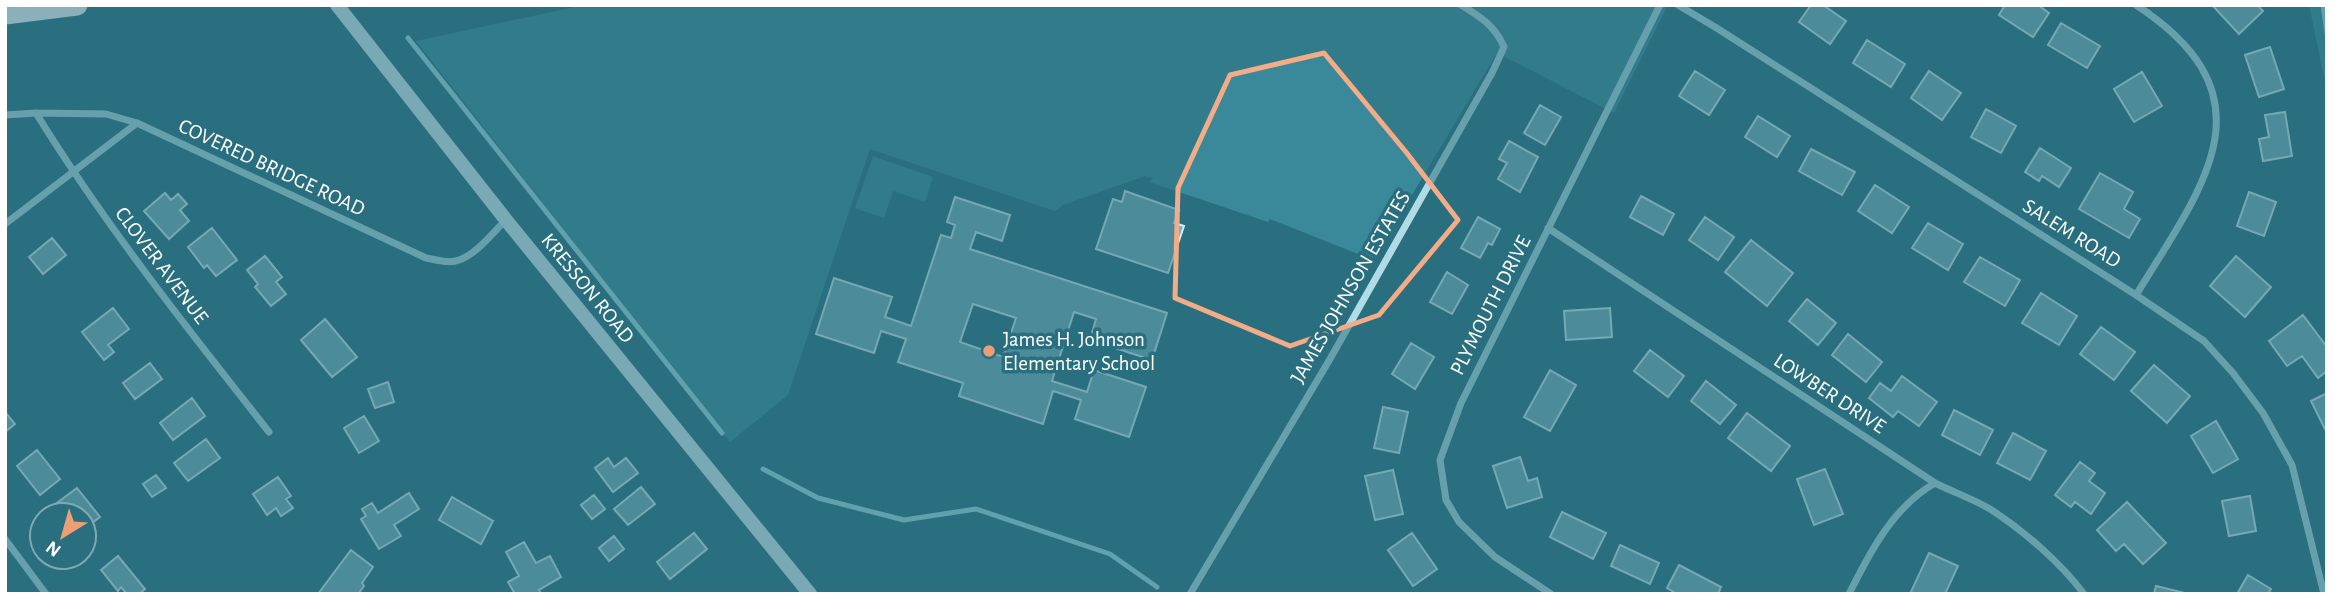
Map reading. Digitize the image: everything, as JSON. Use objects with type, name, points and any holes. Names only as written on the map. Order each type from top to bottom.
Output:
[{"type":"highway","points":[[5,14],[77,5]]},
{"type":"street","name":"KRESSON ROAD","points":[[337,5],[506,220],[810,594]]},
{"type":"street","name":"JAMES JOHNSON ESTATES","points":[[1190,594],[1343,336],[1492,73],[1504,47],[1497,32],[1461,5]]},
{"type":"street","name":"PLYMOUTH DRIVE","points":[[1551,594],[1495,557],[1459,522],[1446,500],[1440,460],[1461,403],[1660,5]]},
{"type":"street","name":"SALEM ROAD","points":[[1678,5],[2136,295],[2204,341],[2263,413],[2292,465],[2324,594]]},
{"type":"street","points":[[2136,5],[2154,17],[2189,49],[2204,71],[2216,104],[2217,130],[2212,160],[2194,202],[2136,295]]},
{"type":"street","name":"COVERED BRIDGE ROAD","points":[[5,116],[36,113],[106,114],[137,123],[426,258],[445,262],[460,260],[506,220]]},
{"type":"street","name":"CLOVER AVENUE","points":[[36,113],[72,171],[148,279],[269,432]]},
{"type":"street","points":[[5,224],[137,123]]},
{"type":"street","name":"LOWBER DRIVE","points":[[1548,228],[1935,483],[1989,509],[2063,569],[2084,594]]},
{"type":"street","points":[[1849,594],[1886,528],[1919,493],[1935,483]]},
{"type":"street","points":[[5,539],[46,594]]},
{"type":"highlighted area","points":[[1324,53],[1458,220],[1379,315],[1290,346],[1175,298],[1178,188],[1230,75]]},
{"type":"shaded area","points":[[584,5],[1668,5],[1614,113],[1497,53],[1373,260],[1270,219],[1268,222],[1149,182],[1153,178],[1145,176],[1063,205],[1055,211],[870,149],[788,395],[730,442],[416,41]]},
{"type":"shaded area","points":[[2309,5],[2327,5],[2327,92]]},
{"type":"shaded area","points":[[873,156],[933,177],[925,202],[893,191],[884,218],[855,208]]},
{"type":"building","points":[[1811,5],[1823,5],[1846,21],[1830,44],[1799,22]]},
{"type":"building","points":[[2005,5],[2038,5],[2049,13],[2033,37],[1999,15]]},
{"type":"building","points":[[2212,5],[2257,5],[2263,11],[2239,34]]},
{"type":"building","points":[[2061,23],[2100,46],[2087,68],[2048,45]]},
{"type":"building","points":[[1867,40],[1905,64],[1891,87],[1853,63]]},
{"type":"building","points":[[2270,47],[2284,89],[2259,97],[2245,55]]},
{"type":"building","points":[[1695,71],[1725,90],[1709,115],[1679,96]]},
{"type":"building","points":[[1929,71],[1961,93],[1942,120],[1911,98]]},
{"type":"building","points":[[2142,72],[2162,106],[2134,122],[2114,89]]},
{"type":"building","points":[[1540,105],[1561,117],[1545,145],[1524,133]]},
{"type":"building","points":[[1986,109],[2016,126],[2001,153],[1971,137]]},
{"type":"building","points":[[2285,112],[2292,156],[2263,161],[2259,139],[2269,137],[2265,115]]},
{"type":"building","points":[[1758,116],[1790,136],[1777,157],[1745,137]]},
{"type":"building","points":[[1509,141],[1538,157],[1520,192],[1498,179],[1507,163],[1499,159]]},
{"type":"building","points":[[2040,148],[2071,168],[2059,187],[2042,176],[2039,181],[2025,172]]},
{"type":"building","points":[[1811,149],[1855,172],[1842,195],[1799,171]]},
{"type":"building","points":[[2100,173],[2133,192],[2124,209],[2140,219],[2129,238],[2079,209]]},
{"type":"building","points":[[1875,185],[1909,207],[1892,233],[1858,211]]},
{"type":"building","points":[[1125,191],[1179,210],[1174,223],[1184,226],[1168,273],[1096,249],[1113,199],[1122,202]]},
{"type":"building","points":[[2249,192],[2276,202],[2264,236],[2237,226]]},
{"type":"building","points":[[165,193],[171,200],[178,194],[187,204],[180,210],[189,221],[169,239],[144,211]]},
{"type":"building","points":[[1641,196],[1674,214],[1663,235],[1630,217]]},
{"type":"building","points":[[955,197],[1010,215],[1002,241],[976,232],[970,249],[1167,313],[1152,360],[1090,340],[1096,319],[1074,312],[1052,381],[1087,392],[1094,370],[1146,387],[1129,437],[1075,419],[1081,400],[1053,391],[1043,424],[959,396],[963,383],[898,362],[906,339],[881,331],[874,353],[816,334],[834,278],[892,297],[885,317],[911,326],[941,235],[951,238],[955,225],[947,222]],"holes":[[[973,304],[1016,318],[1003,357],[960,342]]]},
{"type":"building","points":[[1478,217],[1500,229],[1492,245],[1488,243],[1480,258],[1461,248]]},
{"type":"building","points":[[1705,217],[1734,237],[1718,260],[1689,240]]},
{"type":"building","points":[[1928,223],[1963,244],[1948,270],[1912,248]]},
{"type":"building","points":[[212,228],[237,260],[216,276],[207,265],[204,268],[188,247]]},
{"type":"building","points":[[52,238],[66,255],[43,274],[29,257]]},
{"type":"building","points":[[1751,240],[1793,273],[1767,306],[1725,272]]},
{"type":"building","points":[[265,256],[282,277],[276,282],[286,294],[271,306],[255,287],[258,284],[247,270]]},
{"type":"building","points":[[2236,256],[2271,287],[2245,317],[2210,286]]},
{"type":"building","points":[[1980,257],[2020,280],[2005,306],[1964,282]]},
{"type":"building","points":[[1447,272],[1468,285],[1452,314],[1430,302]]},
{"type":"building","points":[[2041,293],[2077,316],[2059,345],[2022,323]]},
{"type":"building","points":[[1807,299],[1836,323],[1818,345],[1789,321]]},
{"type":"building","points":[[113,308],[129,329],[108,345],[114,352],[104,360],[82,332]]},
{"type":"building","points":[[1610,308],[1612,337],[1566,340],[1564,311]]},
{"type":"building","points":[[2303,315],[2327,347],[2327,371],[2318,378],[2302,356],[2287,366],[2269,341]]},
{"type":"building","points":[[325,319],[357,357],[332,377],[301,340]]},
{"type":"building","points":[[2101,327],[2135,352],[2114,380],[2080,354]]},
{"type":"building","points":[[1848,334],[1882,362],[1866,382],[1832,355]]},
{"type":"building","points":[[1411,343],[1434,357],[1415,389],[1392,374]]},
{"type":"building","points":[[1650,350],[1684,376],[1668,397],[1634,371]]},
{"type":"building","points":[[150,363],[162,379],[135,399],[123,383]]},
{"type":"building","points":[[2154,365],[2190,396],[2167,423],[2131,391]]},
{"type":"building","points":[[1550,370],[1576,385],[1550,431],[1524,417]]},
{"type":"building","points":[[1902,376],[1937,402],[1919,426],[1898,411],[1893,417],[1869,398],[1880,383],[1891,391]]},
{"type":"building","points":[[1706,381],[1736,405],[1720,424],[1691,401]]},
{"type":"building","points":[[388,382],[394,402],[375,408],[368,389]]},
{"type":"building","points":[[2327,393],[2327,433],[2311,401]]},
{"type":"building","points":[[192,398],[205,416],[173,440],[160,423]]},
{"type":"building","points":[[1383,407],[1408,412],[1399,453],[1374,448]]},
{"type":"building","points":[[1954,410],[1993,430],[1980,455],[1942,435]]},
{"type":"building","points":[[5,412],[15,424],[5,432]]},
{"type":"building","points":[[1747,413],[1790,446],[1771,471],[1728,438]]},
{"type":"building","points":[[364,416],[379,441],[359,453],[344,428]]},
{"type":"building","points":[[2216,421],[2238,459],[2213,473],[2191,436]]},
{"type":"building","points":[[2013,433],[2046,451],[2030,480],[1997,463]]},
{"type":"building","points":[[206,439],[220,458],[188,481],[174,463]]},
{"type":"building","points":[[37,450],[60,479],[40,495],[17,466]]},
{"type":"building","points":[[1520,457],[1528,481],[1537,478],[1542,497],[1507,508],[1493,466]]},
{"type":"building","points":[[608,458],[614,467],[626,458],[638,473],[613,492],[595,468]]},
{"type":"building","points":[[2080,462],[2095,473],[2089,481],[2105,493],[2091,514],[2075,502],[2071,507],[2055,495]]},
{"type":"building","points":[[1825,469],[1843,514],[1814,525],[1797,479]]},
{"type":"building","points":[[1393,470],[1403,514],[1375,520],[1365,476]]},
{"type":"building","points":[[156,475],[166,488],[152,497],[143,484]]},
{"type":"building","points":[[278,477],[291,496],[286,499],[293,508],[281,516],[276,508],[267,515],[253,494]]},
{"type":"building","points":[[641,487],[655,504],[628,525],[614,509]]},
{"type":"building","points":[[77,488],[87,501],[60,501]]},
{"type":"building","points":[[409,493],[419,509],[394,525],[401,536],[379,549],[361,519],[366,516],[362,509],[372,503],[378,513]]},
{"type":"building","points":[[594,495],[605,509],[592,519],[581,505]]},
{"type":"building","points":[[2250,496],[2256,531],[2229,536],[2222,501]]},
{"type":"building","points":[[452,497],[493,521],[481,544],[439,520]]},
{"type":"building","points":[[2127,502],[2166,543],[2143,564],[2124,544],[2116,551],[2097,530]]},
{"type":"building","points":[[1562,512],[1606,533],[1593,559],[1550,537]]},
{"type":"building","points":[[694,533],[707,549],[670,579],[657,562]]},
{"type":"building","points":[[1412,533],[1437,569],[1413,586],[1388,550]]},
{"type":"building","points":[[614,536],[624,549],[609,561],[599,548]]},
{"type":"building","points":[[524,542],[536,563],[550,556],[561,577],[539,590],[541,594],[515,594],[508,582],[519,576],[506,552]]},
{"type":"building","points":[[1620,545],[1659,563],[1650,584],[1611,566]]},
{"type":"building","points":[[351,550],[373,567],[358,594],[318,594]]},
{"type":"building","points":[[1929,553],[1958,566],[1945,594],[1910,594]]},
{"type":"building","points":[[118,556],[145,589],[139,594],[127,594],[121,587],[118,591],[101,570]]},
{"type":"building","points":[[1679,565],[1721,587],[1718,594],[1677,594],[1667,588]]},
{"type":"building","points":[[2248,575],[2271,589],[2268,594],[2237,594]]},
{"type":"building","points":[[2156,586],[2189,594],[2154,594]]},
{"type":"waterway","points":[[2323,5],[2327,33]]},
{"type":"waterway","points":[[408,38],[722,433]]},
{"type":"waterway","points":[[763,469],[818,498],[904,520],[976,509],[1110,554],[1157,587]]},
{"type":"place","name":"James H. Johnson Elementary School","points":[[989,351]]}]
